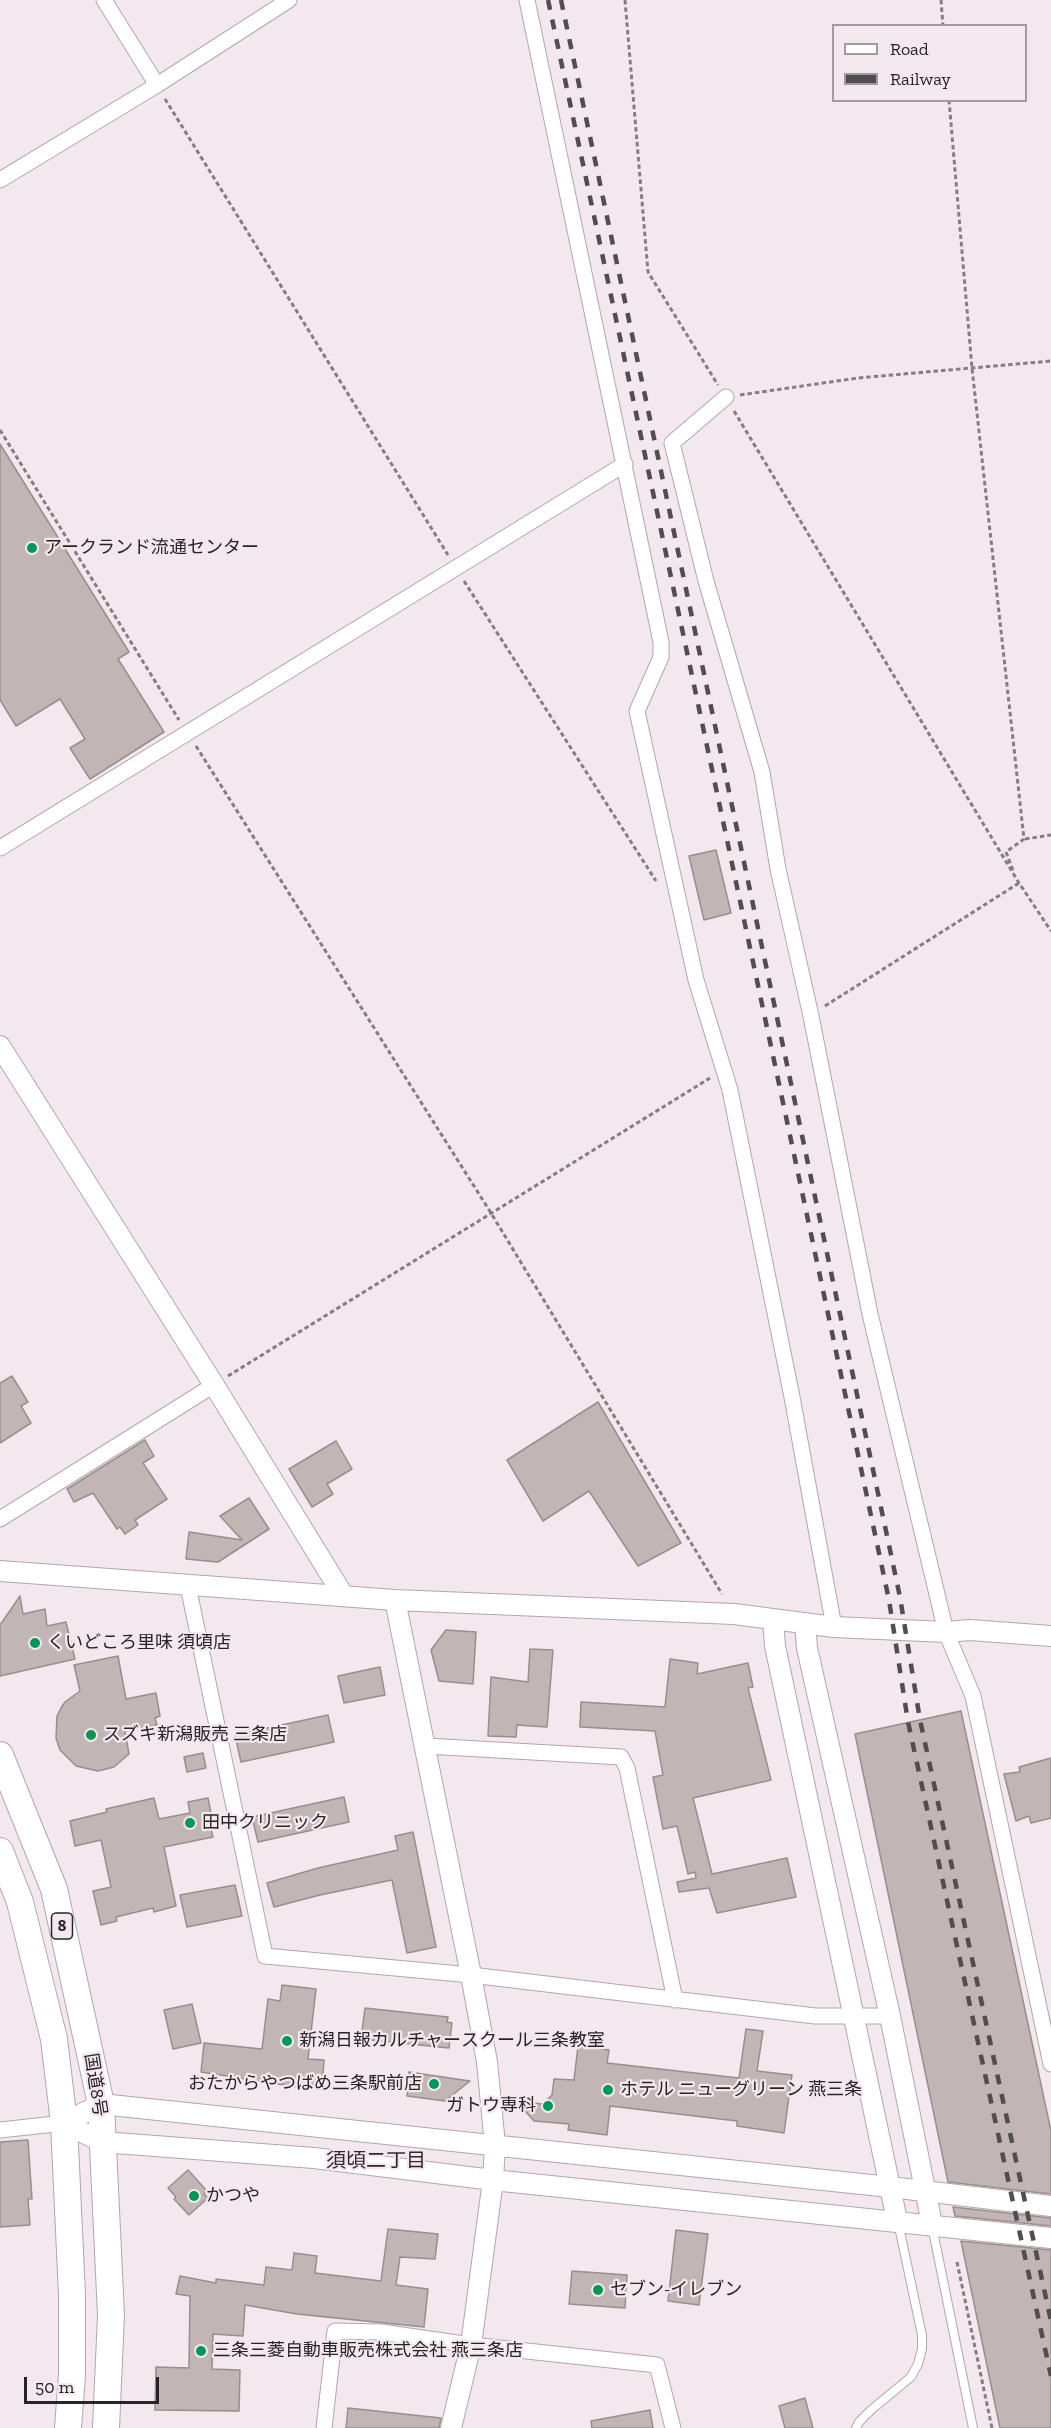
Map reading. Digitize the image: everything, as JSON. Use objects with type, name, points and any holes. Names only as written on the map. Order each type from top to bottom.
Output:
[{"type":"highway","name":"国道8号","points":[[0,1755],[54,1889],[101,2104],[108,2212],[111,2315],[106,2428]]},
{"type":"highway","name":"国道8号","points":[[0,1851],[20,1902],[54,2039],[64,2123],[72,2295],[72,2374],[68,2428]]},
{"type":"street","points":[[104,0],[157,85]]},
{"type":"street","points":[[0,180],[157,85],[289,0]]},
{"type":"street","points":[[527,0],[661,642],[661,657],[638,711],[696,980],[724,1069],[792,1397],[834,1627]]},
{"type":"street","points":[[726,398],[672,443],[706,581],[762,772],[778,869],[811,1016],[870,1314],[945,1632],[973,1696],[1051,2064]]},
{"type":"street","points":[[0,848],[625,464]]},
{"type":"street","points":[[0,1046],[214,1384],[343,1596]]},
{"type":"street","points":[[0,1519],[214,1384]]},
{"type":"street","points":[[0,1571],[395,1600],[734,1614],[834,1627],[945,1632],[970,1630],[1051,1636]]},
{"type":"street","points":[[188,1586],[265,1956],[471,1975],[815,2016],[890,2016]]},
{"type":"street","points":[[395,1600],[471,1975],[486,2062],[495,2145],[493,2180],[471,2345],[451,2428]]},
{"type":"street","points":[[773,1620],[775,1646],[897,2220]]},
{"type":"street","points":[[805,1623],[807,1648],[890,2016],[932,2224]]},
{"type":"street","points":[[426,1746],[621,1757],[627,1768],[675,2000]]},
{"type":"street","points":[[0,2130],[64,2123],[101,2104],[891,2187],[1051,2206]]},
{"type":"street","points":[[64,2123],[102,2142],[314,2158],[493,2180],[897,2220],[1051,2238]]},
{"type":"street","points":[[324,2428],[335,2331],[381,2332],[471,2345],[657,2365],[673,2428]]},
{"type":"lane","points":[[856,2428],[871,2410],[912,2377],[922,2349],[922,2335],[897,2220]]},
{"type":"lane","points":[[932,2224],[973,2428]]},
{"type":"path","points":[[625,0],[648,272],[1018,883],[1051,932]]},
{"type":"path","points":[[941,0],[943,24]]},
{"type":"path","points":[[157,85],[456,568],[659,886]]},
{"type":"path","points":[[950,102],[972,368],[1024,839]]},
{"type":"path","points":[[726,398],[858,378],[1051,361]]},
{"type":"path","points":[[0,430],[188,734],[491,1213],[734,1614]]},
{"type":"path","points":[[1018,883],[1006,852],[1024,839],[1051,836]]},
{"type":"path","points":[[811,1016],[1018,883]]},
{"type":"path","points":[[214,1384],[724,1069]]},
{"type":"path","points":[[957,2262],[992,2428]]},
{"type":"building","name":"アークランド流通センター","points":[[0,444],[129,652],[118,659],[164,732],[90,779],[70,748],[85,739],[60,699],[16,726],[0,700]]},
{"type":"building","points":[[716,850],[731,913],[704,920],[689,856]]},
{"type":"building","points":[[12,1376],[28,1402],[21,1406],[31,1423],[0,1443],[0,1383]]},
{"type":"building","points":[[598,1402],[681,1543],[638,1566],[589,1491],[543,1521],[507,1460]]},
{"type":"building","points":[[145,1440],[154,1456],[143,1463],[167,1499],[135,1520],[138,1525],[125,1534],[120,1527],[117,1529],[93,1493],[74,1502],[67,1489]]},
{"type":"building","points":[[336,1441],[352,1469],[327,1484],[333,1494],[312,1507],[289,1469]]},
{"type":"building","points":[[249,1498],[269,1529],[218,1562],[186,1559],[189,1532],[242,1540],[220,1516]]},
{"type":"building","name":"くいどころ里味 須頃店","points":[[20,1596],[23,1614],[45,1609],[47,1626],[66,1622],[75,1659],[0,1676],[0,1625]]},
{"type":"building","points":[[446,1630],[476,1632],[473,1684],[439,1681],[431,1650]]},
{"type":"building","points":[[530,1649],[553,1650],[547,1727],[517,1725],[516,1737],[488,1736],[491,1677],[528,1682]]},
{"type":"building","name":"スズキ新潟販売 三条店","points":[[118,1656],[126,1699],[156,1693],[160,1716],[155,1718],[157,1725],[125,1731],[129,1754],[114,1767],[98,1771],[76,1766],[60,1750],[56,1738],[57,1716],[61,1708],[65,1702],[80,1691],[74,1665]]},
{"type":"building","points":[[670,1659],[698,1663],[697,1674],[748,1663],[753,1687],[748,1688],[771,1780],[693,1798],[712,1874],[787,1858],[796,1897],[717,1913],[709,1888],[679,1892],[677,1882],[696,1878],[695,1872],[688,1874],[677,1826],[663,1829],[653,1777],[663,1775],[655,1731],[580,1727],[581,1702],[665,1707]]},
{"type":"building","points":[[380,1667],[385,1695],[344,1703],[338,1676]]},
{"type":"building","points":[[961,1711],[1051,2131],[1051,2194],[948,2182],[855,1734]]},
{"type":"building","points":[[328,1715],[334,1742],[241,1762],[235,1735]]},
{"type":"building","points":[[203,1753],[206,1768],[187,1772],[184,1757]]},
{"type":"building","points":[[1051,1758],[1051,1818],[1031,1823],[1029,1816],[1016,1821],[1004,1774],[1020,1772],[1019,1767]]},
{"type":"building","points":[[344,1797],[349,1822],[258,1842],[252,1817]]},
{"type":"building","points":[[154,1798],[159,1819],[190,1813],[188,1802],[208,1798],[214,1828],[211,1829],[213,1837],[164,1847],[176,1906],[154,1912],[153,1908],[116,1917],[117,1921],[101,1925],[93,1891],[111,1887],[101,1840],[75,1846],[70,1821],[107,1812],[106,1809]]},
{"type":"building","points":[[413,1832],[436,1947],[407,1953],[392,1880],[274,1907],[267,1883],[318,1868],[398,1850],[395,1836]]},
{"type":"building","points":[[235,1885],[242,1916],[187,1927],[180,1895]]},
{"type":"building","name":"新潟日報カルチャースクール三条教室","points":[[282,1985],[316,1989],[308,2059],[324,2060],[322,2086],[305,2084],[304,2088],[201,2072],[204,2043],[262,2049],[268,1999],[280,2001]]},
{"type":"building","points":[[192,2004],[201,2043],[173,2049],[164,2010]]},
{"type":"building","points":[[365,2008],[448,2017],[447,2022],[452,2023],[449,2048],[361,2039]]},
{"type":"building","points":[[746,2029],[763,2031],[757,2071],[792,2075],[784,2133],[737,2126],[737,2121],[610,2106],[607,2135],[568,2130],[569,2124],[534,2121],[516,2101],[543,2104],[552,2095],[554,2079],[574,2080],[578,2046],[609,2050],[607,2063],[739,2078]]},
{"type":"building","name":"おたからやつばめ三条駅前店","points":[[409,2072],[470,2081],[445,2101],[407,2096]]},
{"type":"building","points":[[28,2140],[32,2199],[28,2199],[30,2225],[0,2227],[0,2142]]},
{"type":"building","points":[[188,2170],[207,2191],[204,2194],[208,2198],[189,2215],[174,2199],[176,2197],[168,2188]]},
{"type":"building","points":[[953,2207],[1051,2218],[1051,2226],[955,2216]]},
{"type":"building","points":[[388,2229],[438,2234],[435,2259],[400,2257],[396,2285],[428,2289],[424,2327],[297,2314],[245,2305],[243,2336],[213,2334],[212,2369],[240,2370],[239,2411],[155,2410],[156,2367],[189,2368],[190,2296],[176,2294],[180,2276],[216,2283],[216,2279],[264,2285],[266,2267],[292,2270],[294,2253],[317,2256],[315,2273],[381,2281]]},
{"type":"building","points":[[676,2230],[708,2234],[699,2305],[668,2301]]},
{"type":"building","points":[[961,2241],[1051,2250],[1051,2428],[1000,2428]]},
{"type":"building","name":"セブン-イレブン","points":[[572,2271],[627,2275],[625,2308],[569,2304]]},
{"type":"building","points":[[805,2398],[813,2428],[785,2428],[779,2406]]},
{"type":"building","points":[[348,2408],[441,2418],[439,2428],[346,2428]]},
{"type":"building","points":[[650,2410],[653,2428],[592,2428],[591,2421]]},
{"type":"railway","points":[[548,0],[889,1600],[908,1722],[1051,2376]]},
{"type":"railway","points":[[561,0],[900,1597],[920,1720],[1051,2321]]},
{"type":"place","name":"アークランド流通センター","points":[[32,548]]},
{"type":"place","name":"くいどころ里味 須頃店","points":[[35,1643]]},
{"type":"place","name":"スズキ新潟販売 三条店","points":[[91,1735]]},
{"type":"place","name":"田中クリニック","points":[[190,1823]]},
{"type":"place","name":"新潟日報カルチャースクール三条教室","points":[[287,2041]]},
{"type":"place","name":"おたからやつばめ三条駅前店","points":[[434,2084]]},
{"type":"place","name":"ホテル ニューグリーン 燕三条","points":[[608,2090]]},
{"type":"place","name":"ガトウ専科","points":[[548,2106]]},
{"type":"place","name":"かつや","points":[[194,2196]]},
{"type":"place","name":"セブン-イレブン","points":[[598,2290]]},
{"type":"place","name":"三条三菱自動車販売株式会社 燕三条店","points":[[201,2351]]},
{"type":"district","name":"須頃二丁目","points":[[376,2161]]}]
